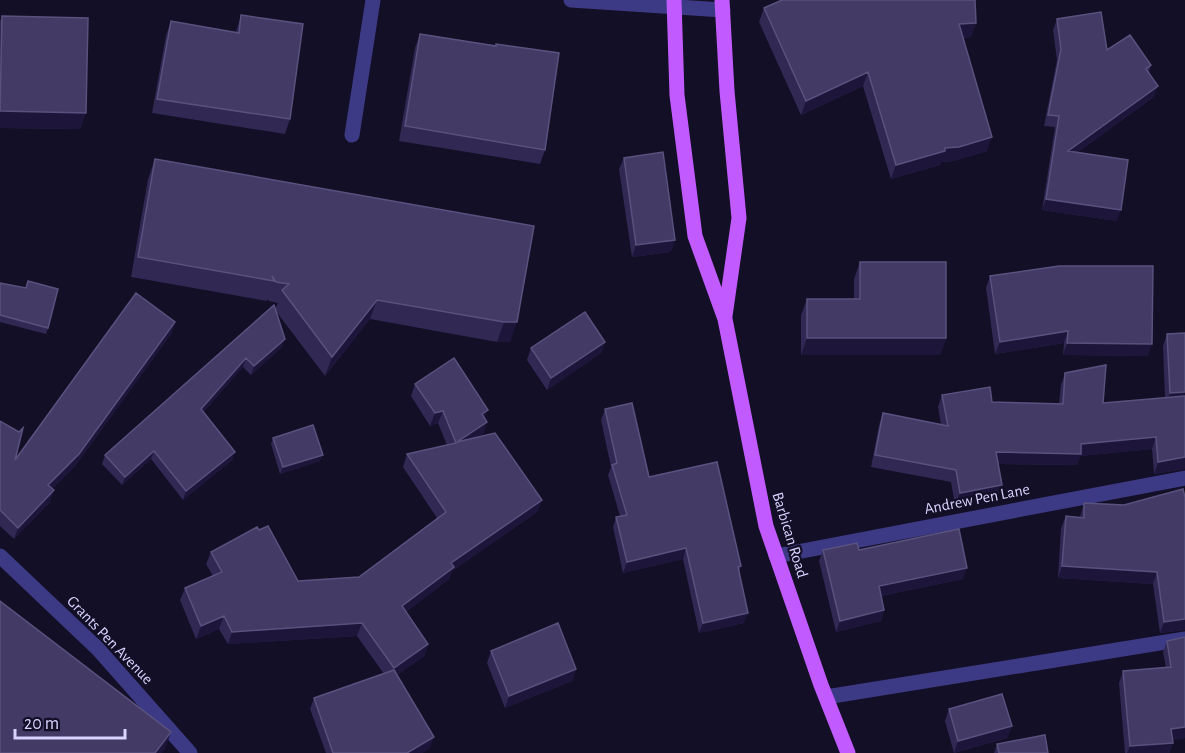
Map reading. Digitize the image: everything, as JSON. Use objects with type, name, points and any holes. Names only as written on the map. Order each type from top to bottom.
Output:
[{"type":"main road","name":"Barbican Road","points":[[674,4],[677,95],[695,236],[725,319],[763,515],[826,697],[848,753]]},
{"type":"main road","name":"Barbican Road","points":[[723,5],[727,91],[739,218],[725,319]]},
{"type":"street","points":[[352,135],[373,0]]},
{"type":"street","points":[[571,0],[723,5]]},
{"type":"street","name":"Andrew Pen Lane","points":[[776,556],[1185,478]]},
{"type":"street","name":"Grants Pen Avenue","points":[[0,556],[98,649],[190,753]]},
{"type":"street","points":[[826,697],[1185,639]]},
{"type":"building","points":[[782,0],[975,0],[976,23],[959,24],[992,137],[959,147],[945,148],[945,151],[896,165],[868,72],[806,101],[764,8]]},
{"type":"building","points":[[1101,12],[1107,50],[1130,35],[1151,65],[1146,69],[1158,86],[1068,151],[1128,160],[1121,210],[1046,199],[1059,116],[1048,115],[1061,49],[1057,19]]},
{"type":"building","points":[[241,15],[303,24],[290,119],[157,99],[171,21],[239,33]]},
{"type":"building","points":[[2,16],[88,18],[86,113],[0,111]]},
{"type":"building","points":[[420,34],[559,53],[545,150],[405,126]]},
{"type":"building","points":[[663,152],[675,240],[636,245],[624,158]]},
{"type":"building","points":[[155,159],[534,226],[517,322],[504,322],[377,300],[332,357],[282,290],[289,284],[276,282],[272,276],[274,281],[138,257]]},
{"type":"building","points":[[860,262],[946,262],[946,338],[807,338],[807,299],[860,299]]},
{"type":"building","points":[[1059,266],[1153,266],[1152,344],[1067,343],[1068,331],[1000,342],[990,276]]},
{"type":"building","points":[[28,281],[58,289],[48,328],[0,315],[0,283],[26,288]]},
{"type":"building","points":[[136,293],[175,322],[79,454],[48,485],[54,490],[18,528],[0,510],[0,421],[19,432],[23,428],[15,460]]},
{"type":"building","points":[[274,305],[285,339],[254,366],[246,358],[201,409],[235,452],[186,491],[154,451],[125,477],[105,455]]},
{"type":"building","points":[[585,312],[605,342],[551,378],[531,348]]},
{"type":"building","points":[[1185,333],[1185,392],[1170,393],[1167,334]]},
{"type":"building","points":[[454,358],[488,410],[482,414],[487,422],[457,442],[495,433],[542,500],[451,563],[454,567],[402,606],[428,644],[394,668],[362,623],[232,632],[224,616],[201,626],[185,588],[222,572],[211,552],[257,527],[259,530],[268,526],[298,581],[359,577],[446,512],[407,454],[456,443],[443,411],[435,413],[415,384]]},
{"type":"building","points":[[1106,365],[1103,403],[1185,396],[1185,457],[1158,462],[1156,437],[1081,444],[1081,454],[996,452],[1002,485],[960,493],[956,470],[875,455],[883,413],[948,426],[942,395],[990,387],[992,402],[1063,404],[1065,373]]},
{"type":"building","points":[[632,403],[649,477],[717,462],[741,566],[738,567],[748,613],[703,623],[686,548],[627,562],[616,517],[627,515],[612,465],[617,463],[605,409]]},
{"type":"building","points":[[313,425],[323,455],[283,467],[273,438]]},
{"type":"building","points":[[1183,489],[1185,497],[1185,619],[1164,622],[1157,572],[1062,566],[1066,516],[1084,518],[1084,503],[1124,505]]},
{"type":"building","points":[[959,529],[967,568],[879,586],[884,610],[840,621],[823,550],[857,543],[859,550]]},
{"type":"building","points":[[0,601],[171,732],[155,753],[0,753]]},
{"type":"building","points":[[558,623],[576,669],[509,696],[491,651]]},
{"type":"building","points":[[1185,637],[1185,727],[1171,729],[1173,743],[1130,746],[1123,671],[1171,667],[1167,641]]},
{"type":"building","points":[[394,670],[434,737],[407,753],[333,753],[314,698]]},
{"type":"building","points":[[1002,694],[1012,726],[958,741],[949,709]]},
{"type":"building","points":[[1045,735],[1048,753],[999,753],[997,744]]}]
